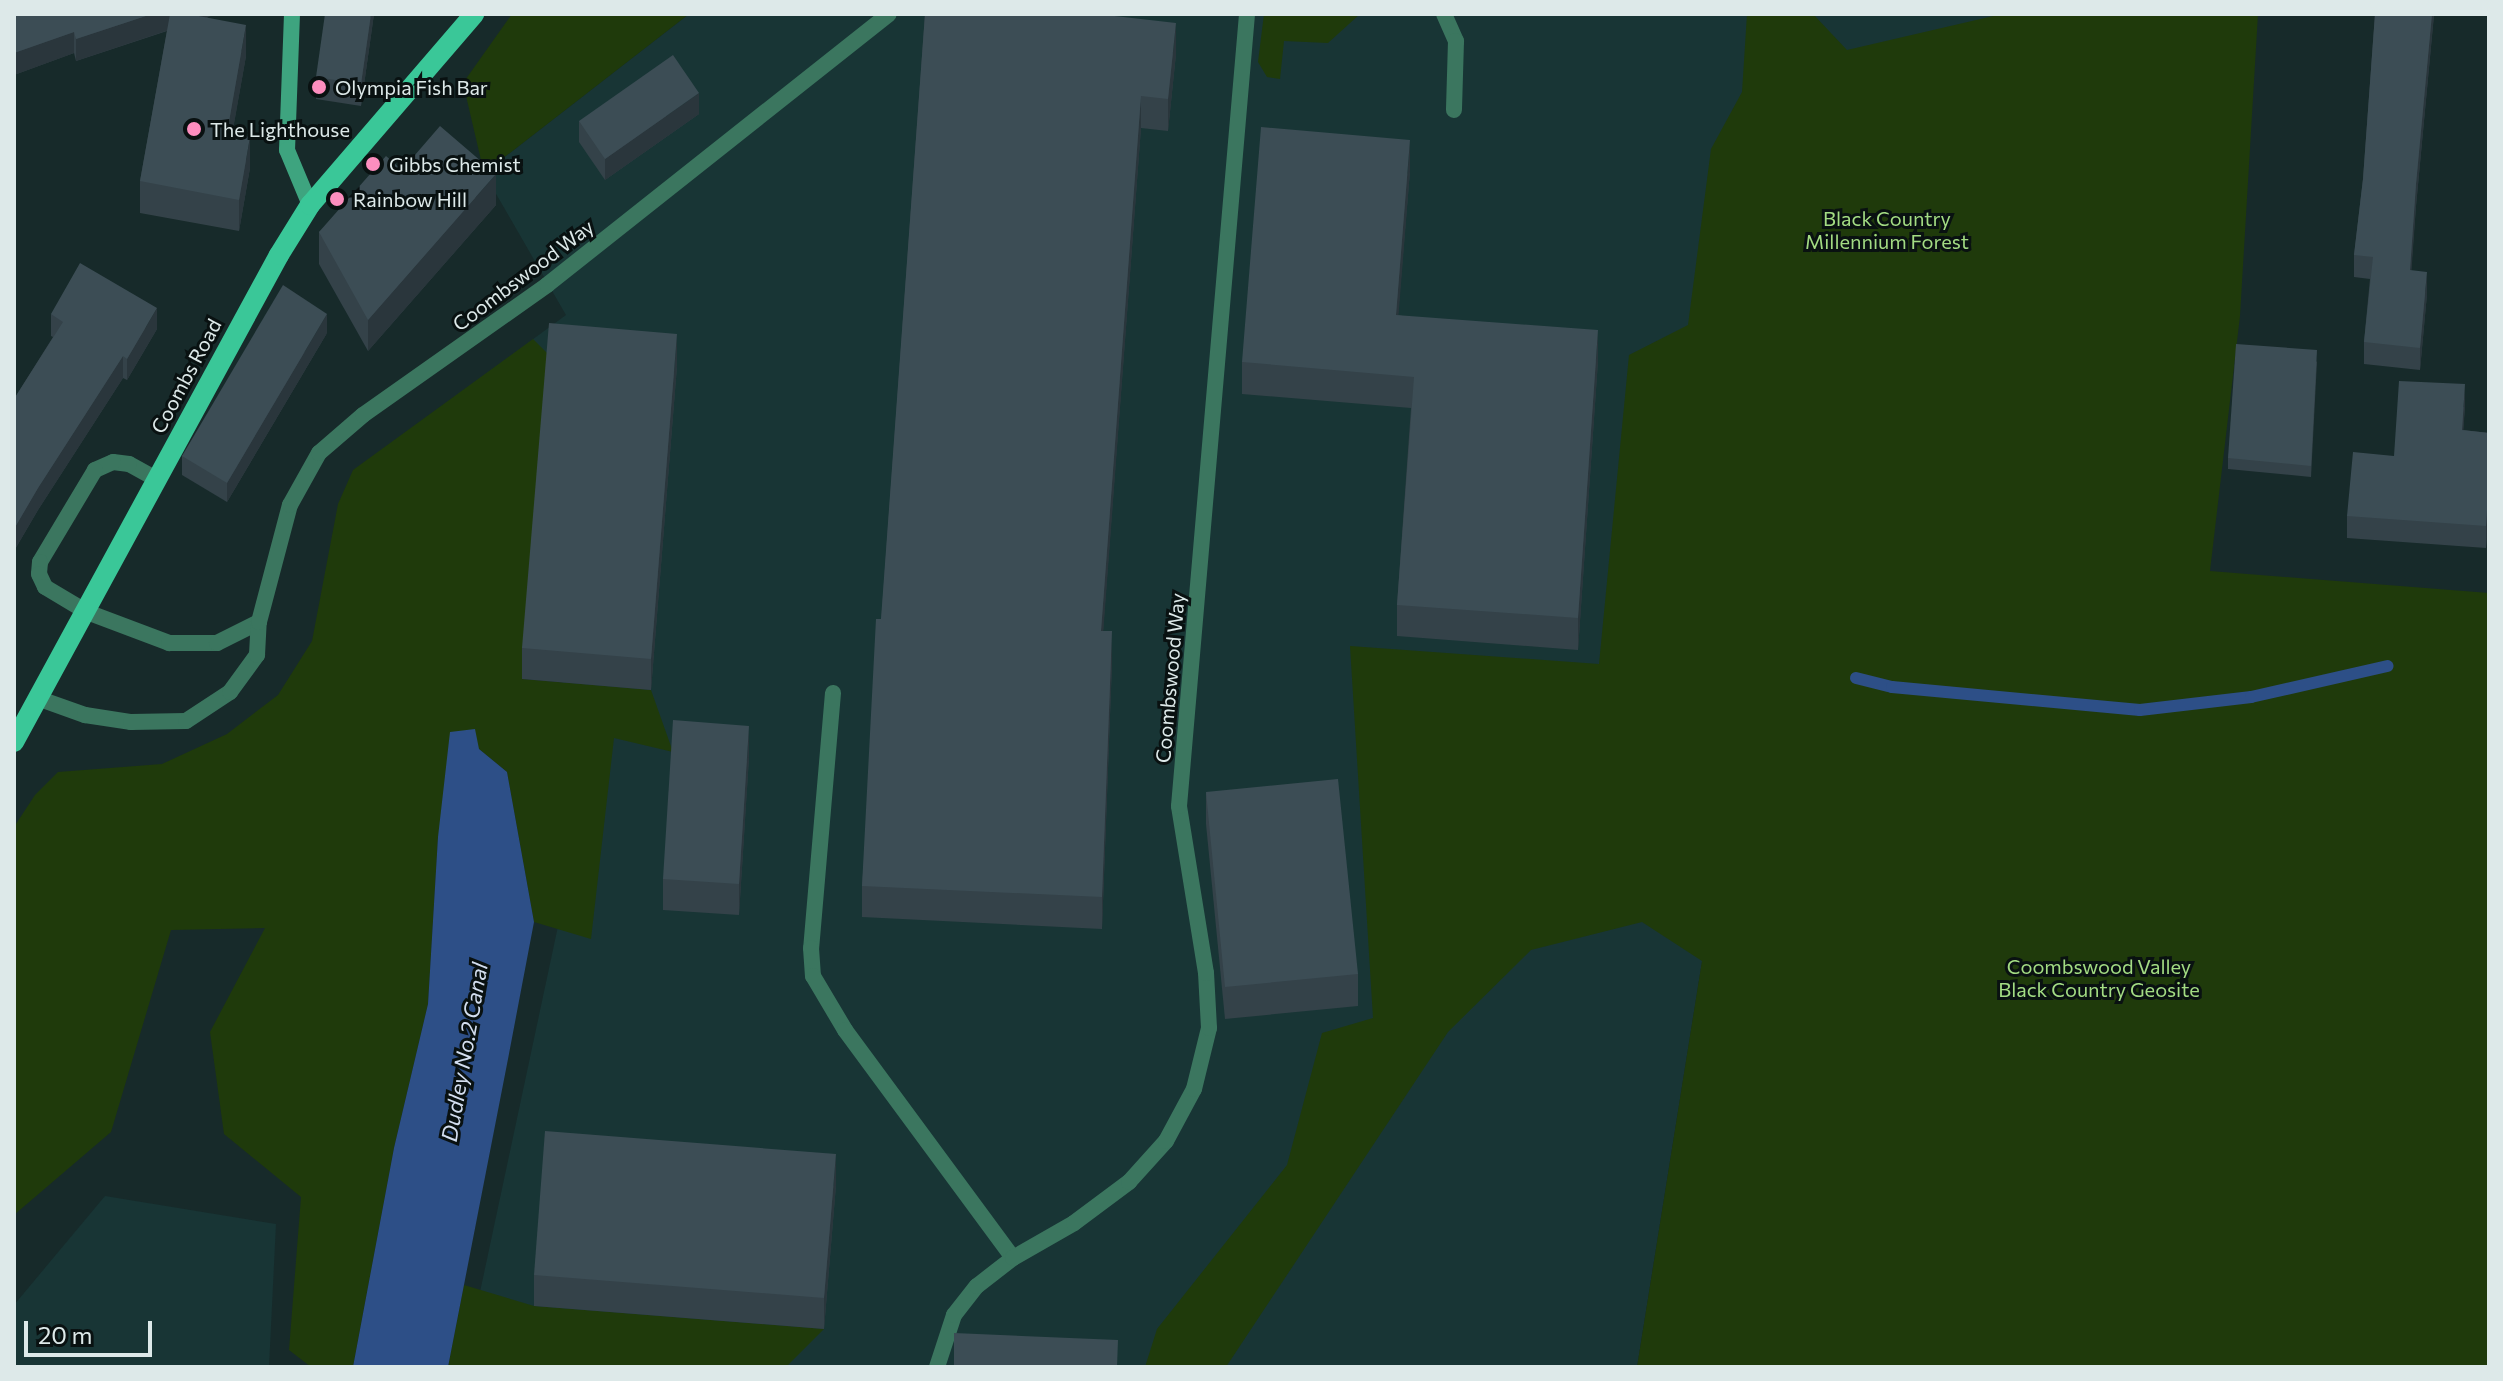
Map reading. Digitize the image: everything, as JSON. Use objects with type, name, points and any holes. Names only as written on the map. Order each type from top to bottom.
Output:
[{"type":"main road","name":"Coombs Road","points":[[14,742],[40,699],[266,276],[310,205],[465,17]]},
{"type":"street","points":[[292,14],[287,150],[310,205]]},
{"type":"street","name":"Coombswood Way","points":[[40,699],[85,715],[131,722],[186,721],[230,692],[257,655],[259,622],[290,505],[319,453],[363,415],[547,285],[889,14]]},
{"type":"street","name":"Coombswood Way","points":[[937,1367],[954,1315],[977,1286],[1013,1258],[1074,1223],[1129,1182],[1166,1141],[1194,1089],[1209,1028],[1206,973],[1179,806],[1247,14]]},
{"type":"street","points":[[1444,14],[1456,41],[1454,110]]},
{"type":"street","points":[[158,480],[129,464],[113,462],[95,470],[40,562],[39,574],[45,587],[87,612],[169,643],[217,643],[259,622]]},
{"type":"street","points":[[833,693],[811,948],[813,976],[845,1030],[1013,1258]]},
{"type":"shaded area","points":[[689,14],[2095,14],[1705,943],[1637,1367],[464,1367],[599,734],[391,443],[566,315],[484,173]]},
{"type":"shaded area","points":[[105,1196],[276,1224],[269,1367],[14,1367],[14,1305]]},
{"type":"green space","points":[[512,14],[689,14],[484,173],[463,83]]},
{"type":"green space","points":[[1264,14],[1360,14],[1328,43],[1284,41],[1280,79],[1267,77],[1258,62]]},
{"type":"green space","name":"Coombswood Valley Black Country Geosite","points":[[1747,14],[1813,14],[1847,50],[2002,14],[2258,14],[2240,316],[2210,571],[2489,593],[2489,1367],[1637,1367],[1702,961],[1642,922],[1531,950],[1448,1032],[1226,1367],[1145,1367],[1157,1329],[1287,1165],[1322,1033],[1373,1018],[1350,646],[1599,664],[1629,355],[1688,325],[1711,149],[1742,92]]},
{"type":"green space","points":[[533,339],[549,355],[522,679],[651,690],[673,752],[614,738],[591,939],[534,922],[507,772],[479,749],[438,837],[428,1004],[394,1148],[353,1367],[311,1367],[289,1350],[301,1197],[224,1134],[210,1032],[265,928],[171,930],[111,1132],[14,1215],[14,827],[35,795],[58,772],[162,764],[227,734],[278,695],[312,641],[338,504],[353,470]]},
{"type":"green space","points":[[464,1285],[534,1306],[824,1329],[786,1367],[448,1367]]},
{"type":"water","name":"Dudley No.2 Canal","points":[[475,729],[479,749],[507,772],[534,922],[508,1059],[448,1367],[353,1367],[394,1148],[428,1004],[438,837],[450,732]]},
{"type":"building","points":[[14,14],[152,14],[76,39],[74,32],[14,53]]},
{"type":"building","name":"The Lighthouse","points":[[170,14],[188,14],[246,25],[227,133],[250,137],[239,200],[140,181]]},
{"type":"building","points":[[325,14],[371,14],[361,84],[316,77]]},
{"type":"building","points":[[925,14],[1097,14],[1176,23],[1168,99],[1141,96],[1101,631],[1112,631],[1102,897],[862,886],[876,619],[881,619]]},
{"type":"building","points":[[2375,14],[2432,14],[2410,270],[2427,272],[2420,348],[2364,342],[2373,257],[2354,255]]},
{"type":"building","points":[[673,55],[699,93],[605,159],[579,121]]},
{"type":"building","points":[[440,126],[496,174],[368,320],[319,232],[386,156],[402,170]]},
{"type":"building","points":[[1261,127],[1410,140],[1396,315],[1598,330],[1578,618],[1397,605],[1414,377],[1242,362]]},
{"type":"building","points":[[80,263],[157,308],[127,359],[123,356],[14,529],[14,399],[63,322],[51,314]]},
{"type":"building","points":[[283,285],[327,314],[227,483],[182,456]]},
{"type":"building","points":[[549,323],[677,334],[651,659],[522,648]]},
{"type":"building","points":[[2236,344],[2317,350],[2311,466],[2228,458]]},
{"type":"building","points":[[2399,381],[2465,384],[2462,430],[2489,433],[2486,526],[2347,516],[2353,452],[2394,456]]},
{"type":"building","points":[[673,720],[749,726],[739,884],[663,879]]},
{"type":"building","points":[[1338,779],[1358,974],[1225,987],[1206,792]]},
{"type":"building","points":[[545,1131],[836,1154],[824,1298],[534,1275]]},
{"type":"building","points":[[954,1333],[1118,1340],[1117,1367],[954,1367]]},
{"type":"waterway","points":[[1856,678],[1892,687],[2140,710],[2251,697],[2388,666]]},
{"type":"place","name":"Olympia Fish Bar","points":[[319,87]]},
{"type":"place","name":"The Lighthouse","points":[[194,129]]},
{"type":"place","name":"Gibbs Chemist","points":[[373,164]]},
{"type":"place","name":"Rainbow Hill","points":[[337,199]]},
{"type":"park label","name":"Black Country Millennium Forest","points":[[1887,230]]}]
